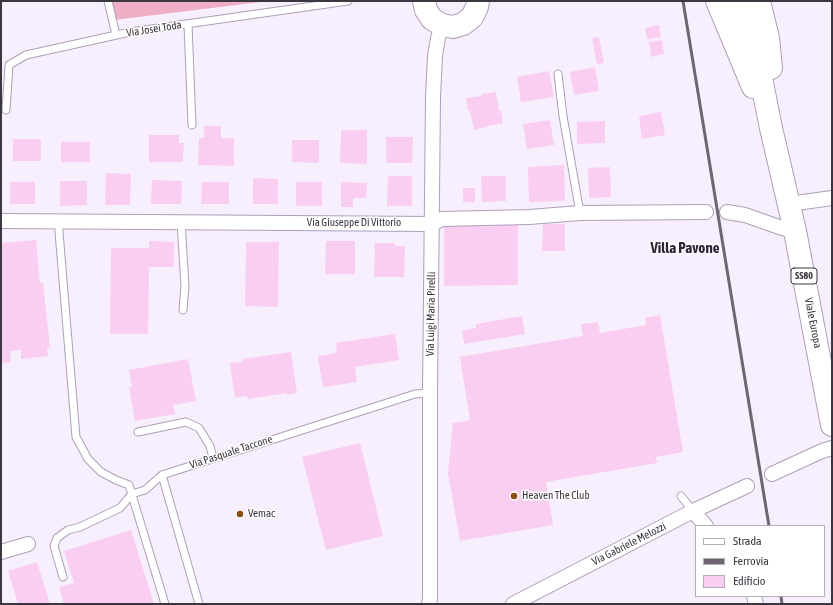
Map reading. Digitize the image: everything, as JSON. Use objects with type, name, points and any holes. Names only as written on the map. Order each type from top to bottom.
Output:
[{"type":"main road","points":[[424,1],[428,15],[432,19],[442,25],[453,27],[463,24],[472,17],[478,1]]},
{"type":"main road","name":"Viale Europa","points":[[717,1],[771,128]]},
{"type":"main road","name":"Viale Europa","points":[[739,1],[755,48],[771,128],[795,231],[832,425]]},
{"type":"main road","name":"Viale Europa","points":[[759,1],[768,38],[771,66],[771,128]]},
{"type":"street","name":"Via Luigi Maria Pirelli","points":[[429,604],[433,97],[435,56],[442,25]]},
{"type":"street","points":[[789,204],[832,198]]},
{"type":"street","name":"Via Giuseppe Di Vittorio","points":[[1,221],[432,224],[442,219],[529,216],[580,212],[706,212]]},
{"type":"street","points":[[727,212],[745,215],[795,231]]},
{"type":"street","points":[[772,474],[822,451],[832,448]]},
{"type":"street","name":"Via Gabriele Melozzi","points":[[513,604],[693,511],[746,486]]},
{"type":"street","points":[[693,511],[705,525]]},
{"type":"street","points":[[1,552],[28,544]]},
{"type":"lane","points":[[108,1],[116,35]]},
{"type":"lane","name":"Via Josei Toda","points":[[6,110],[9,65],[26,55],[130,32],[348,1]]},
{"type":"lane","points":[[188,24],[192,125]]},
{"type":"lane","points":[[558,74],[563,116],[580,212]]},
{"type":"lane","points":[[60,221],[59,232],[76,437],[88,459],[101,472],[129,485],[165,604]]},
{"type":"lane","points":[[181,222],[185,286],[183,310]]},
{"type":"lane","name":"Via Pasquale Taccone","points":[[162,475],[415,394],[430,393]]},
{"type":"lane","points":[[138,432],[186,422],[199,428],[210,446],[213,458]]},
{"type":"lane","points":[[63,577],[54,546],[57,538],[68,530],[120,508],[132,494],[145,490],[162,475],[199,604]]},
{"type":"lane","points":[[681,496],[693,511]]},
{"type":"shaded area","points":[[109,1],[269,1],[114,20]]},
{"type":"building","points":[[659,25],[661,37],[647,39],[645,28]]},
{"type":"building","points":[[599,37],[604,63],[597,64],[592,38]]},
{"type":"building","points":[[662,40],[664,54],[651,57],[649,42]]},
{"type":"building","points":[[595,67],[599,91],[574,95],[570,72]]},
{"type":"building","points":[[549,71],[554,97],[521,102],[517,77]]},
{"type":"building","points":[[496,92],[499,111],[501,110],[503,123],[474,130],[470,110],[468,111],[466,98]]},
{"type":"building","points":[[661,112],[665,135],[642,139],[639,116]]},
{"type":"building","points":[[550,120],[554,145],[527,149],[523,124]]},
{"type":"building","points":[[605,121],[605,143],[577,144],[577,122]]},
{"type":"building","points":[[204,126],[221,126],[221,138],[234,138],[234,166],[198,165],[199,138],[204,138]]},
{"type":"building","points":[[341,130],[367,130],[367,164],[340,163]]},
{"type":"building","points":[[149,135],[179,135],[179,143],[184,143],[183,162],[149,162]]},
{"type":"building","points":[[386,137],[413,137],[412,163],[386,163]]},
{"type":"building","points":[[13,139],[41,139],[41,161],[13,161]]},
{"type":"building","points":[[292,140],[319,140],[319,163],[292,162]]},
{"type":"building","points":[[61,142],[90,142],[90,162],[61,162]]},
{"type":"building","points":[[564,165],[565,201],[529,202],[528,167]]},
{"type":"building","points":[[610,167],[611,197],[589,198],[588,168]]},
{"type":"building","points":[[106,173],[131,174],[130,205],[105,205]]},
{"type":"building","points":[[388,176],[412,176],[412,206],[387,206]]},
{"type":"building","points":[[481,176],[506,176],[506,201],[482,202]]},
{"type":"building","points":[[253,178],[278,179],[278,204],[253,204]]},
{"type":"building","points":[[152,180],[182,181],[181,204],[151,204]]},
{"type":"building","points":[[60,181],[87,181],[87,205],[60,206]]},
{"type":"building","points":[[10,182],[35,182],[35,204],[10,204]]},
{"type":"building","points":[[202,182],[229,182],[229,204],[201,204]]},
{"type":"building","points":[[296,182],[322,182],[322,206],[296,206]]},
{"type":"building","points":[[341,182],[367,183],[366,198],[353,198],[353,207],[341,207]]},
{"type":"building","points":[[463,188],[475,188],[475,202],[463,202]]},
{"type":"building","points":[[518,223],[518,285],[444,286],[444,224]]},
{"type":"building","points":[[543,224],[565,224],[565,251],[542,251]]},
{"type":"building","points":[[36,240],[40,283],[43,282],[50,347],[47,348],[48,356],[21,359],[21,350],[10,351],[11,362],[1,363],[1,243]]},
{"type":"building","points":[[149,241],[174,242],[174,267],[149,267],[148,334],[110,334],[111,248],[149,248]]},
{"type":"building","points":[[326,241],[355,241],[355,274],[325,274]]},
{"type":"building","points":[[246,242],[279,242],[278,307],[245,306]]},
{"type":"building","points":[[375,243],[395,243],[395,246],[405,246],[404,277],[374,277]]},
{"type":"building","points":[[660,315],[683,452],[656,457],[657,463],[546,482],[553,525],[460,541],[448,473],[453,423],[470,420],[460,357],[583,336],[581,324],[598,322],[600,333],[646,325],[645,318]]},
{"type":"building","points":[[522,316],[525,334],[464,344],[462,331],[476,328],[476,324]]},
{"type":"building","points":[[395,334],[399,360],[355,367],[357,382],[323,387],[318,356],[337,353],[336,343]]},
{"type":"building","points":[[291,352],[297,393],[247,399],[247,396],[235,398],[230,363],[242,362],[242,359]]},
{"type":"building","points":[[188,359],[196,401],[173,405],[175,414],[135,421],[129,387],[132,387],[129,370]]},
{"type":"building","points":[[360,443],[383,536],[326,550],[302,457]]},
{"type":"building","points":[[131,530],[154,604],[64,604],[59,587],[74,583],[64,551]]},
{"type":"building","points":[[37,562],[50,604],[18,604],[8,571]]},
{"type":"railway","points":[[683,1],[769,525]]},
{"type":"railway","points":[[781,597],[782,604]]},
{"type":"place","name":"Heaven The Club","points":[[514,496]]},
{"type":"place","name":"Vemac","points":[[240,514]]},
{"type":"district","name":"Villa Pavone","points":[[685,248]]}]
